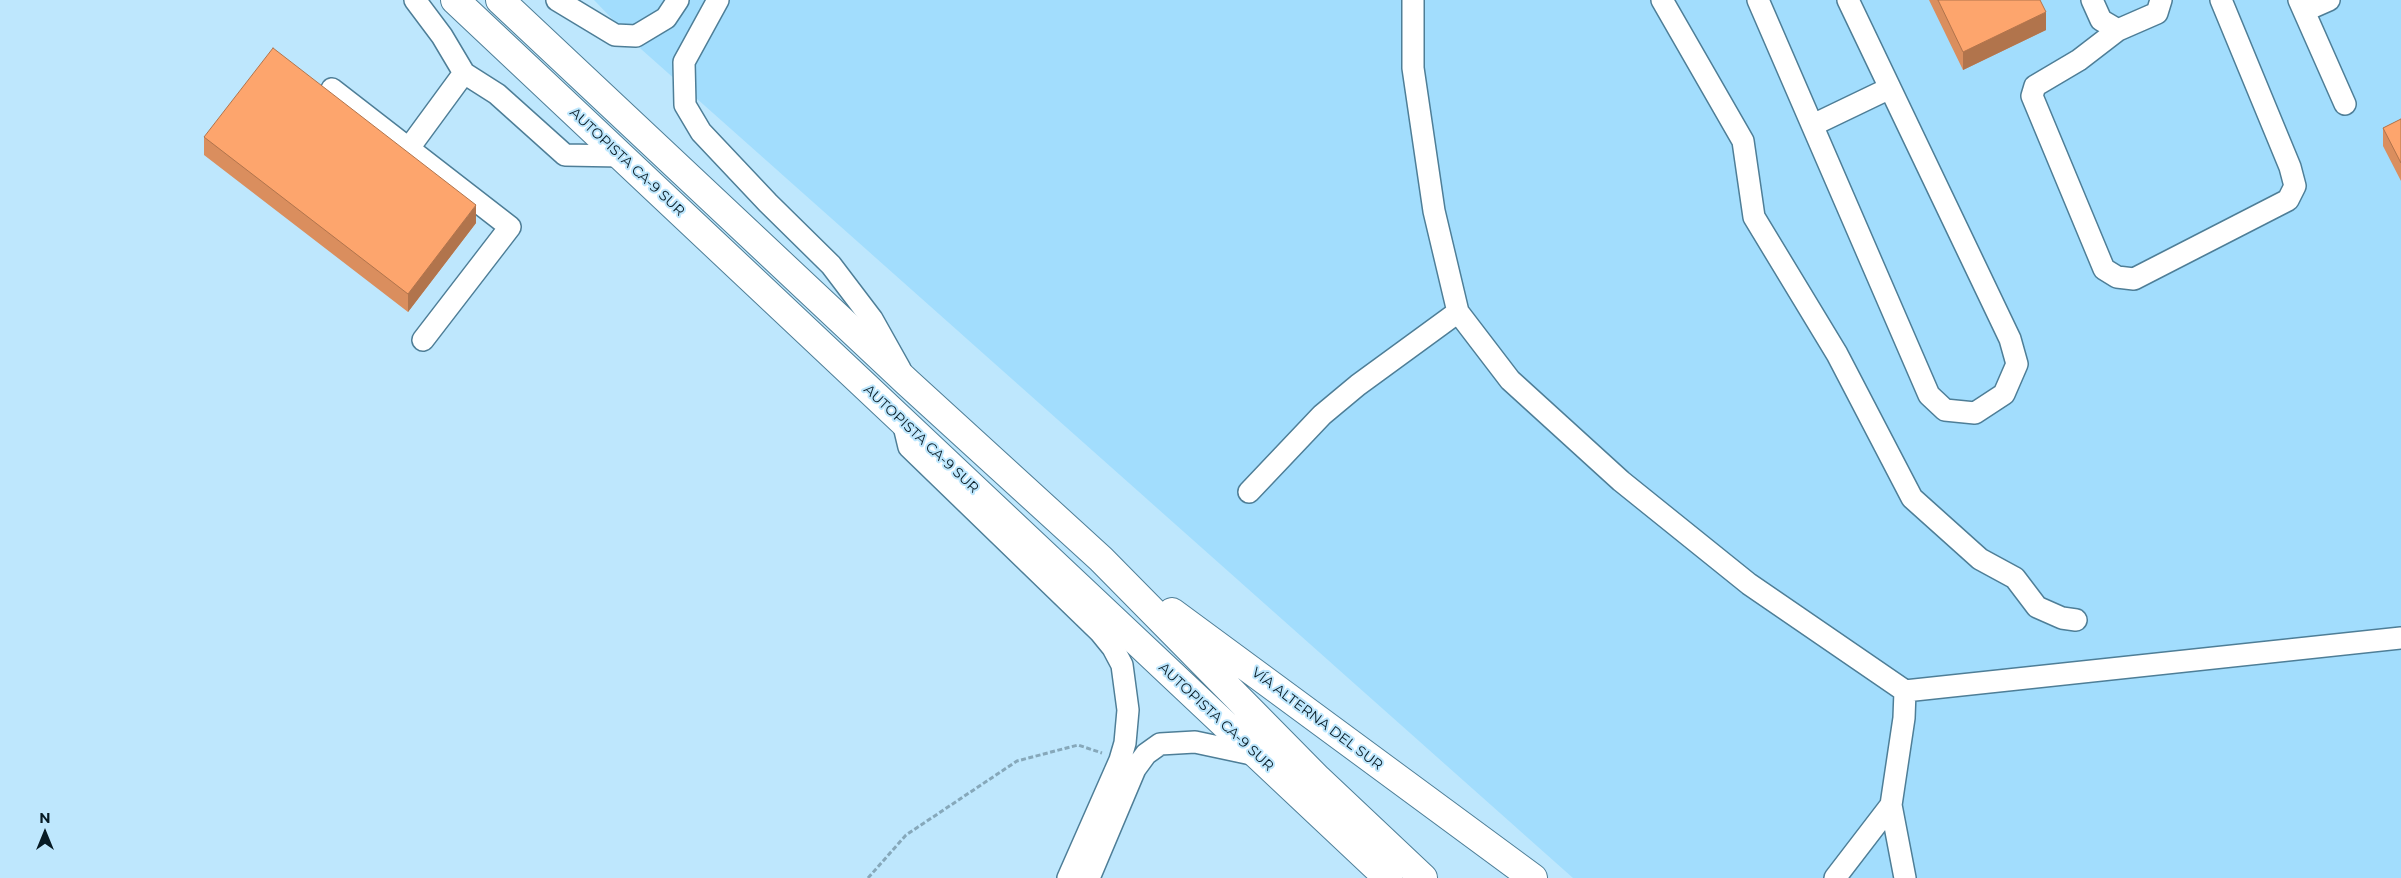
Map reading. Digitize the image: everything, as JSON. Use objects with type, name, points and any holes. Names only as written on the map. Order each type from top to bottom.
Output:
[{"type":"highway","name":"AUTOPISTA CA-9 SUR","points":[[455,0],[1256,756],[1388,878]]},
{"type":"highway","name":"AUTOPISTA CA-9 SUR","points":[[500,0],[907,382],[1101,559],[1318,779],[1423,878]]},
{"type":"highway","name":"VÍA ALTERNA DEL SUR","points":[[1101,559],[1533,878]]},
{"type":"street","points":[[415,0],[442,36],[464,73],[497,94],[566,155],[620,156]]},
{"type":"street","points":[[557,0],[615,35],[636,36],[666,18],[678,0]]},
{"type":"street","points":[[718,0],[684,62],[684,105],[701,132],[768,203],[831,265],[872,319],[907,382]]},
{"type":"street","points":[[1413,0],[1413,68],[1434,211],[1458,312],[1510,380],[1621,481],[1749,584],[1905,691],[2401,638]]},
{"type":"street","points":[[1662,0],[1743,141],[1754,217],[1838,354],[1912,498],[1980,559],[2015,578],[2037,607],[2062,618],[2076,620]]},
{"type":"street","points":[[1758,0],[1930,395],[1945,410],[1974,413],[2004,394],[2017,364],[2010,339],[1848,0]]},
{"type":"street","points":[[2092,0],[2100,20],[2118,30]]},
{"type":"street","points":[[2161,0],[2157,13],[2118,30],[2078,60],[2035,86],[2032,96],[2104,269],[2117,277],[2134,279],[2288,200],[2295,186],[2290,167],[2221,0]]},
{"type":"street","points":[[2328,0],[2301,6],[2345,104]]},
{"type":"street","points":[[409,148],[464,73]]},
{"type":"street","points":[[1813,125],[1890,88]]},
{"type":"street","points":[[332,89],[510,227],[423,340]]},
{"type":"street","points":[[1249,492],[1322,415],[1358,385],[1458,312]]},
{"type":"street","points":[[903,422],[909,447],[1100,632],[1113,648],[1122,665],[1128,702],[1127,727],[1120,760],[1068,878]]},
{"type":"street","points":[[1905,691],[1904,718],[1891,804],[1905,878]]},
{"type":"street","points":[[1089,878],[1135,769],[1146,754],[1160,744],[1195,742],[1256,756]]},
{"type":"street","points":[[1835,878],[1891,804]]},
{"type":"path","points":[[868,878],[906,835],[1017,761],[1078,745],[1120,760]]},
{"type":"shaded area","points":[[594,0],[2401,0],[2401,878],[1573,878],[641,49]]},
{"type":"building","points":[[1938,0],[2040,0],[2046,12],[1963,52]]},
{"type":"building","points":[[273,48],[476,205],[408,294],[204,137]]},
{"type":"building","points":[[2401,119],[2401,163],[2383,128]]}]
